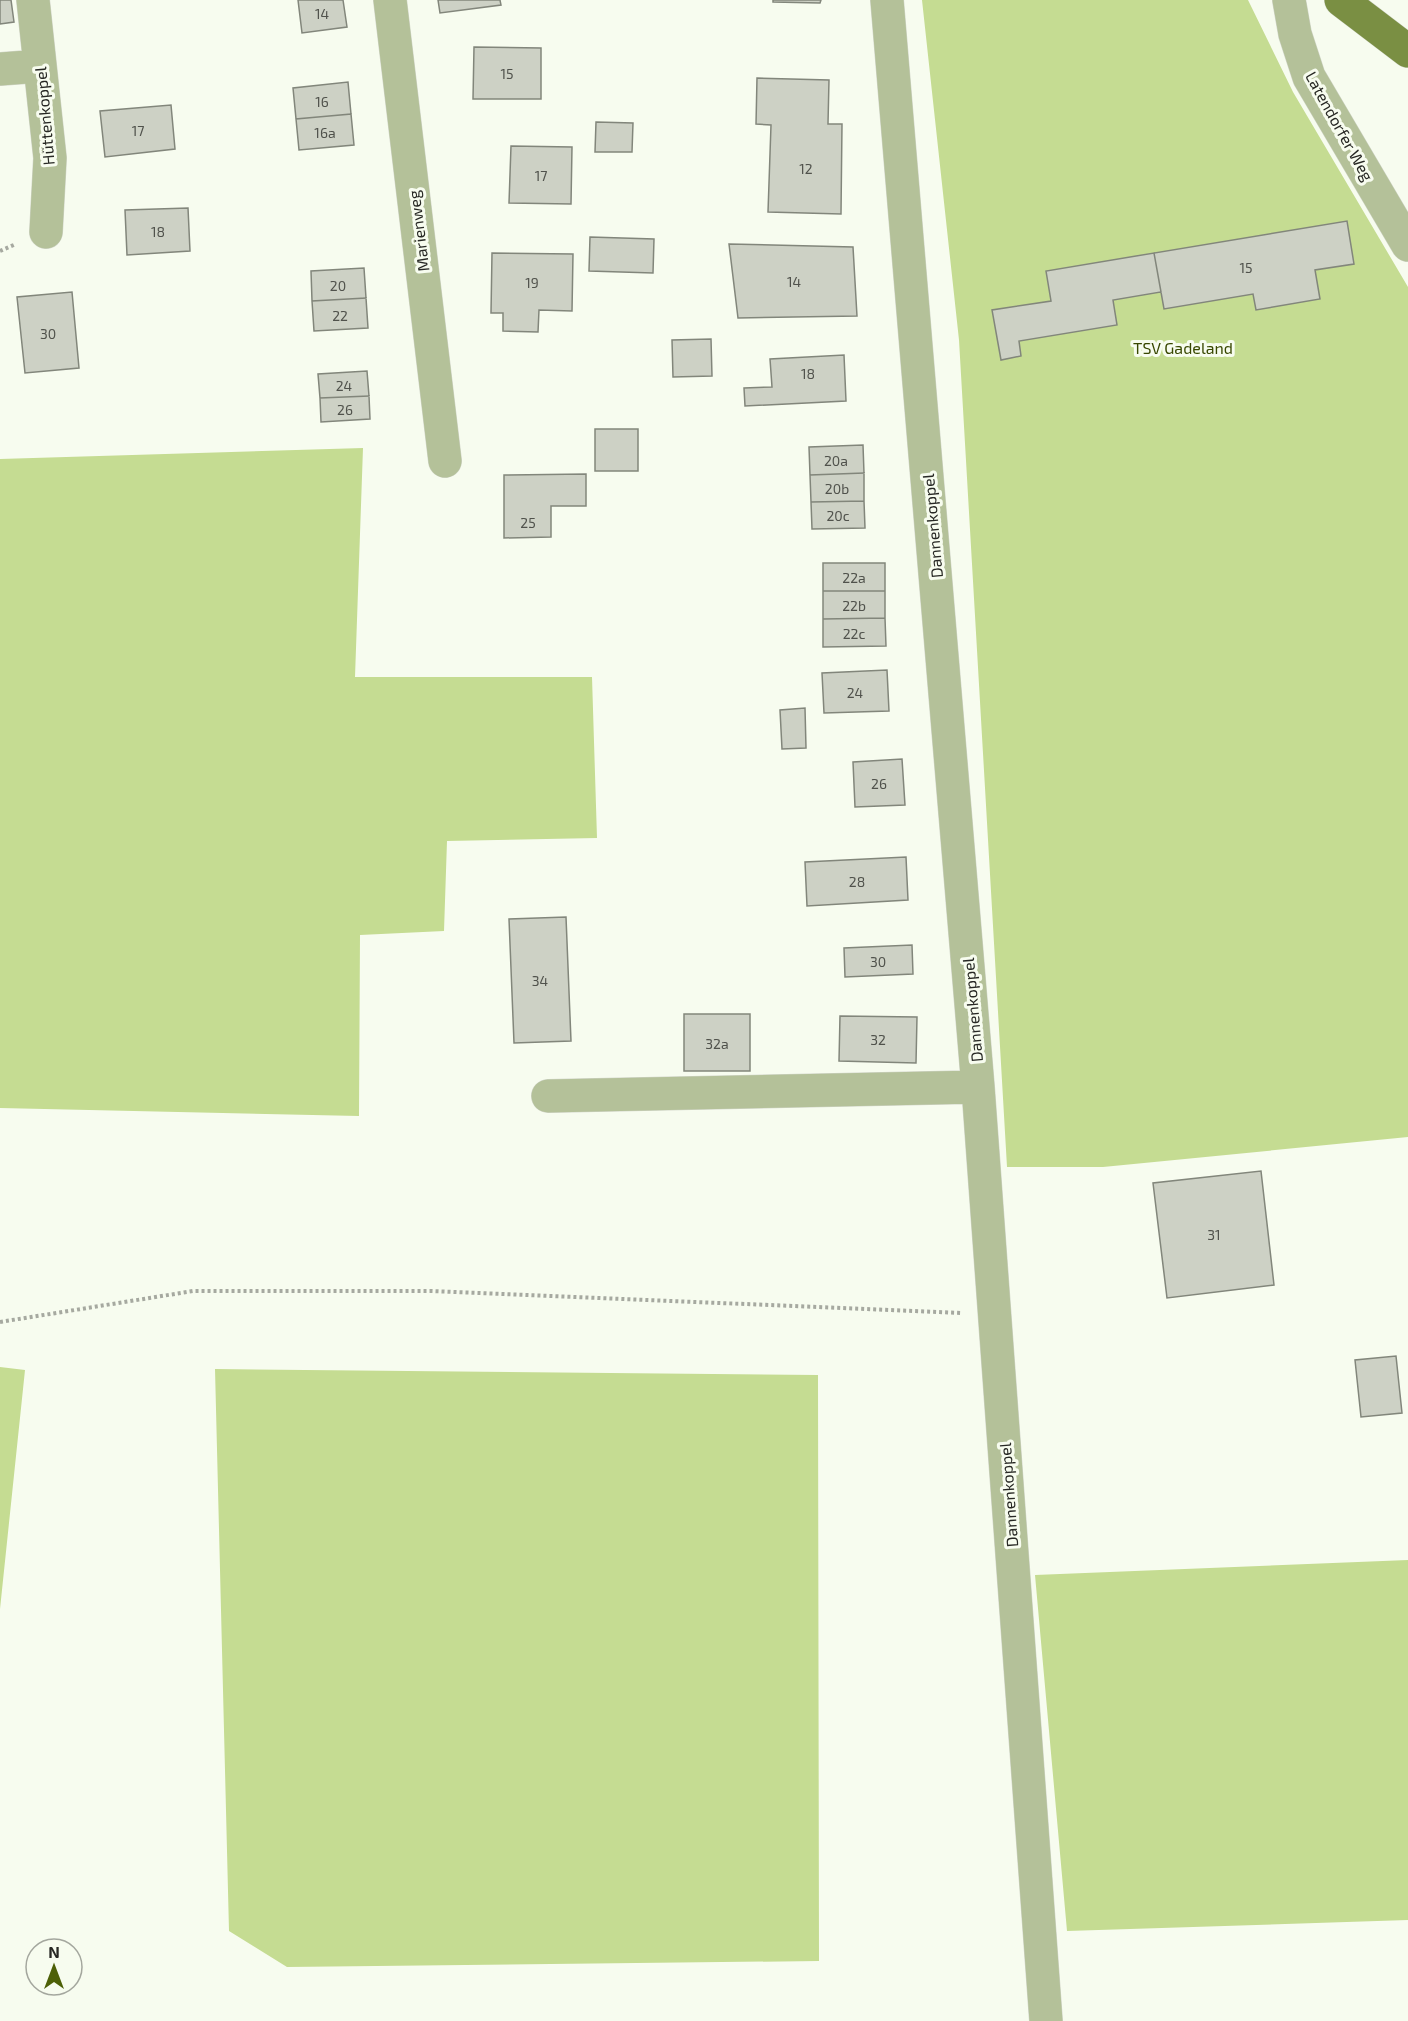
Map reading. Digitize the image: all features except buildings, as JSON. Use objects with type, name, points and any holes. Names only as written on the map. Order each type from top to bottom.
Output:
[{"type":"main road","points":[[1341,0],[1408,51]]},
{"type":"street","name":"Hüttenkoppel","points":[[33,0],[50,158],[46,232]]},
{"type":"street","name":"Marienweg","points":[[390,0],[445,461]]},
{"type":"street","name":"Dannenkoppel","points":[[887,0],[978,1087],[1046,2021]]},
{"type":"street","name":"Latendorfer Weg","points":[[1289,0],[1295,34],[1309,77],[1408,245]]},
{"type":"street","points":[[0,69],[40,66]]},
{"type":"street","points":[[548,1096],[978,1087]]},
{"type":"path","points":[[0,1322],[193,1291],[430,1291],[995,1314]]},
{"type":"green space","name":"TSV Gadeland","points":[[922,0],[1248,0],[1293,92],[1408,287],[1408,1137],[1103,1167],[1007,1167],[959,340]]},
{"type":"green space","points":[[363,448],[355,677],[592,677],[597,838],[447,841],[444,931],[360,935],[359,1116],[0,1108],[0,459]]},
{"type":"green space","points":[[0,1367],[25,1370],[0,1609]]},
{"type":"green space","points":[[215,1369],[818,1375],[819,1961],[287,1967],[229,1931]]},
{"type":"green space","points":[[1408,1560],[1408,1920],[1067,1931],[1035,1575]]}]
